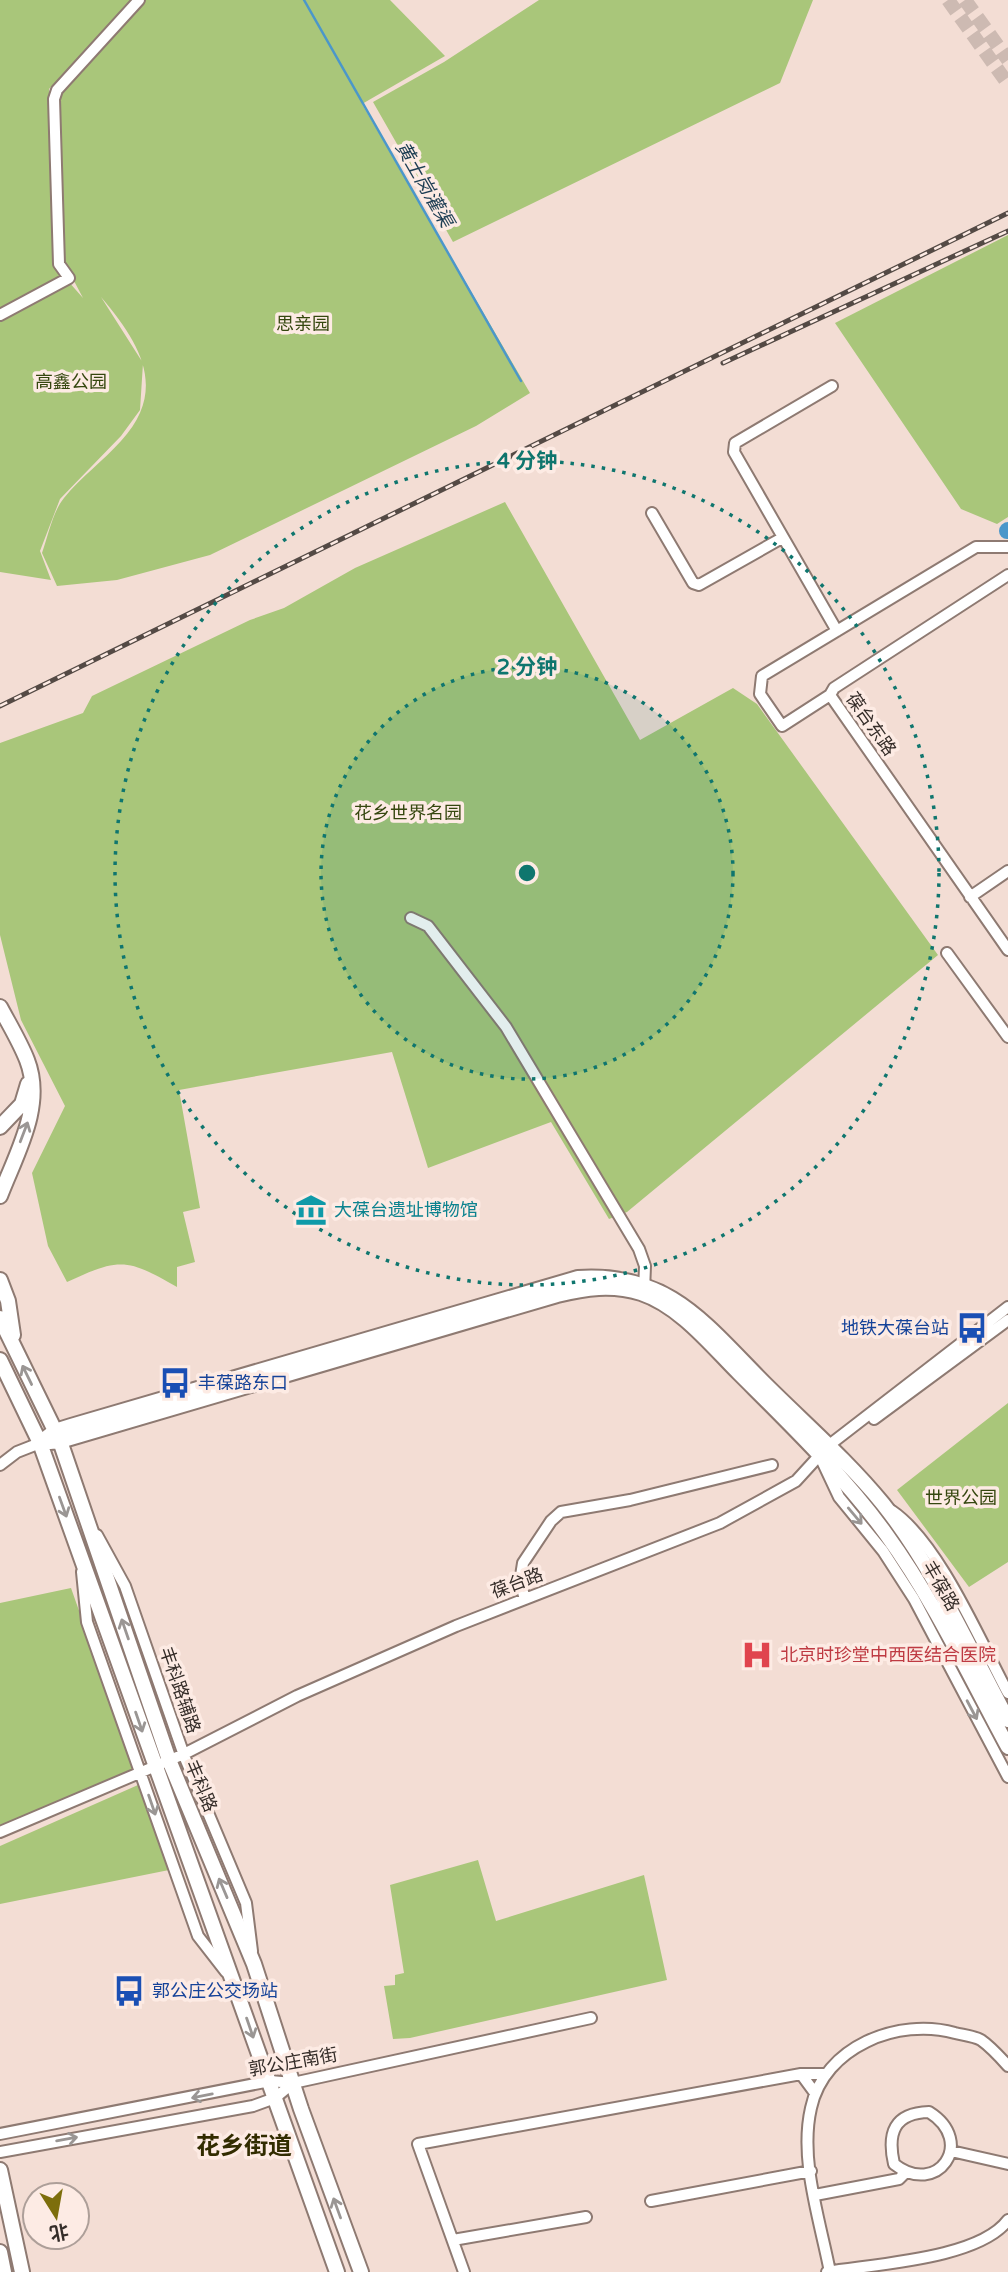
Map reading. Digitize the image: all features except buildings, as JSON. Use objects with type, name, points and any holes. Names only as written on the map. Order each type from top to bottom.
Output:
[{"type":"main road","points":[[0,1007],[28,1062],[33,1090],[32,1113],[0,1196]]},
{"type":"main road","points":[[0,1127],[22,1104],[28,1086],[28,1062]]},
{"type":"main road","points":[[0,1280],[8,1301],[15,1350]]},
{"type":"main road","points":[[40,1443],[557,1295],[599,1287],[644,1289],[708,1340],[828,1451]]},
{"type":"main road","name":"丰科路","points":[[0,1318],[58,1436],[169,1760],[254,1964],[360,2272]]},
{"type":"main road","name":"丰科路","points":[[0,1360],[40,1443],[337,2272]]},
{"type":"main road","name":"丰葆路","points":[[828,1451],[886,1507],[930,1575],[1008,1720]]},
{"type":"main road","name":"丰葆路","points":[[828,1451],[901,1555],[1008,1746]]},
{"type":"main road","points":[[0,2170],[22,2272]]},
{"type":"main road","points":[[0,2252],[4,2272]]},
{"type":"street","points":[[0,315],[69,278],[59,264],[54,99],[57,90],[139,0]]},
{"type":"street","points":[[832,386],[735,443],[734,452],[837,631]]},
{"type":"street","points":[[653,513],[693,583],[699,585],[782,538]]},
{"type":"street","points":[[830,695],[782,726],[760,694],[762,676],[976,547],[1008,547]]},
{"type":"street","points":[[1005,577],[1008,590]]},
{"type":"street","name":"葆台东路","points":[[1005,577],[834,688],[830,695],[1008,950]]},
{"type":"street","points":[[971,897],[1008,871]]},
{"type":"street","points":[[411,918],[428,926],[506,1027],[639,1249],[645,1266],[644,1289]]},
{"type":"street","points":[[947,953],[1008,1037]]},
{"type":"street","name":"葆台路","points":[[0,1832],[184,1754],[297,1696],[525,1599],[720,1523],[796,1481],[828,1451],[1008,1307]]},
{"type":"street","name":"葆台路","points":[[828,1451],[1008,1320]]},
{"type":"street","points":[[0,1465],[17,1452],[40,1443]]},
{"type":"street","points":[[828,1451],[839,1497],[883,1551],[914,1600],[1008,1777]]},
{"type":"street","points":[[525,1599],[520,1582],[523,1563],[551,1521],[561,1512],[630,1500],[772,1465]]},
{"type":"street","points":[[886,1507],[909,1523],[933,1557],[1008,1693]]},
{"type":"street","name":"丰科路辅路","points":[[84,1513],[125,1586],[184,1754],[246,1903],[254,1964]]},
{"type":"street","points":[[79,1552],[88,1622],[198,1936],[235,1983]]},
{"type":"street","name":"郭公庄南街","points":[[0,2134],[270,2081],[293,2083],[591,2018]]},
{"type":"street","points":[[1007,2223],[999,2232],[962,2250],[829,2272],[807,2136],[815,2093],[827,2074],[846,2054],[887,2033],[920,2027],[979,2039],[1008,2066]]},
{"type":"street","points":[[464,2272],[418,2144],[801,2074],[827,2074]]},
{"type":"street","points":[[801,2074],[815,2093]]},
{"type":"street","points":[[0,2152],[253,2106],[275,2098],[293,2083]]},
{"type":"street","points":[[929,2112],[940,2119],[951,2135],[951,2151],[937,2170],[921,2176],[905,2173],[894,2164],[891,2136],[900,2121],[912,2113],[929,2112]]},
{"type":"street","points":[[951,2151],[1008,2164]]},
{"type":"street","points":[[650,2201],[811,2171]]},
{"type":"street","points":[[815,2194],[899,2179],[905,2173]]},
{"type":"street","points":[[453,2240],[586,2217]]},
{"type":"green space","name":"思亲园","points":[[0,0],[135,0],[49,89],[53,144],[53,264],[83,298],[64,262],[57,98],[61,88],[144,0],[390,0],[445,56],[362,104],[530,393],[476,426],[210,555],[117,580],[57,586],[42,553],[54,517],[60,503],[71,490],[121,441],[135,422],[143,404],[146,385],[143,365],[140,410],[121,436],[60,499],[40,551],[51,580],[0,572]],"holes":[[[101,297],[128,332],[141,359]]]},
{"type":"green space","points":[[539,0],[813,0],[780,83],[453,242],[373,102],[444,62]]},
{"type":"green space","points":[[1008,235],[1008,517],[997,524],[961,509],[835,323]]},
{"type":"green space","name":"花乡世界名园","points":[[505,502],[640,740],[733,688],[757,704],[938,955],[627,1212],[609,1219],[551,1122],[428,1168],[392,1052],[179,1090],[200,1208],[183,1212],[195,1262],[177,1267],[177,1287],[134,1266],[123,1265],[111,1265],[67,1282],[48,1246],[32,1173],[65,1106],[21,1020],[0,935],[0,743],[83,713],[92,696],[250,620],[284,608],[355,568]]},
{"type":"green space","name":"世界公园","points":[[1008,1403],[1008,1562],[969,1587],[897,1490]]},
{"type":"green space","points":[[71,1588],[135,1769],[0,1826],[0,1603]]},
{"type":"green space","points":[[138,1785],[169,1870],[0,1904],[0,1846]]},
{"type":"green space","points":[[478,1860],[496,1921],[644,1875],[667,1980],[410,2038],[393,2039],[384,1986],[395,1985],[395,1975],[404,1973],[390,1885]]},
{"type":"waterway","name":"黄土岗灌渠","points":[[304,0],[521,381]]},
{"type":"tunnel","points":[[948,0],[1008,84]]},
{"type":"tunnel","points":[[965,0],[1008,60]]},
{"type":"railway","points":[[0,706],[1008,213]]},
{"type":"railway","points":[[723,363],[1008,231]]},
{"type":"place","name":"大葆台遗址博物馆","points":[[311,1210]]},
{"type":"place","name":"地铁大葆台站","points":[[972,1328]]},
{"type":"place","name":"丰葆路东口","points":[[175,1383]]},
{"type":"place","name":"北京时珍堂中西医结合医院","points":[[757,1655]]},
{"type":"place","name":"郭公庄公交场站","points":[[129,1991]]},
{"type":"district","name":"花乡街道","points":[[244,2146]]},
{"type":"park label","name":"高鑫公园","points":[[71,382]]}]
